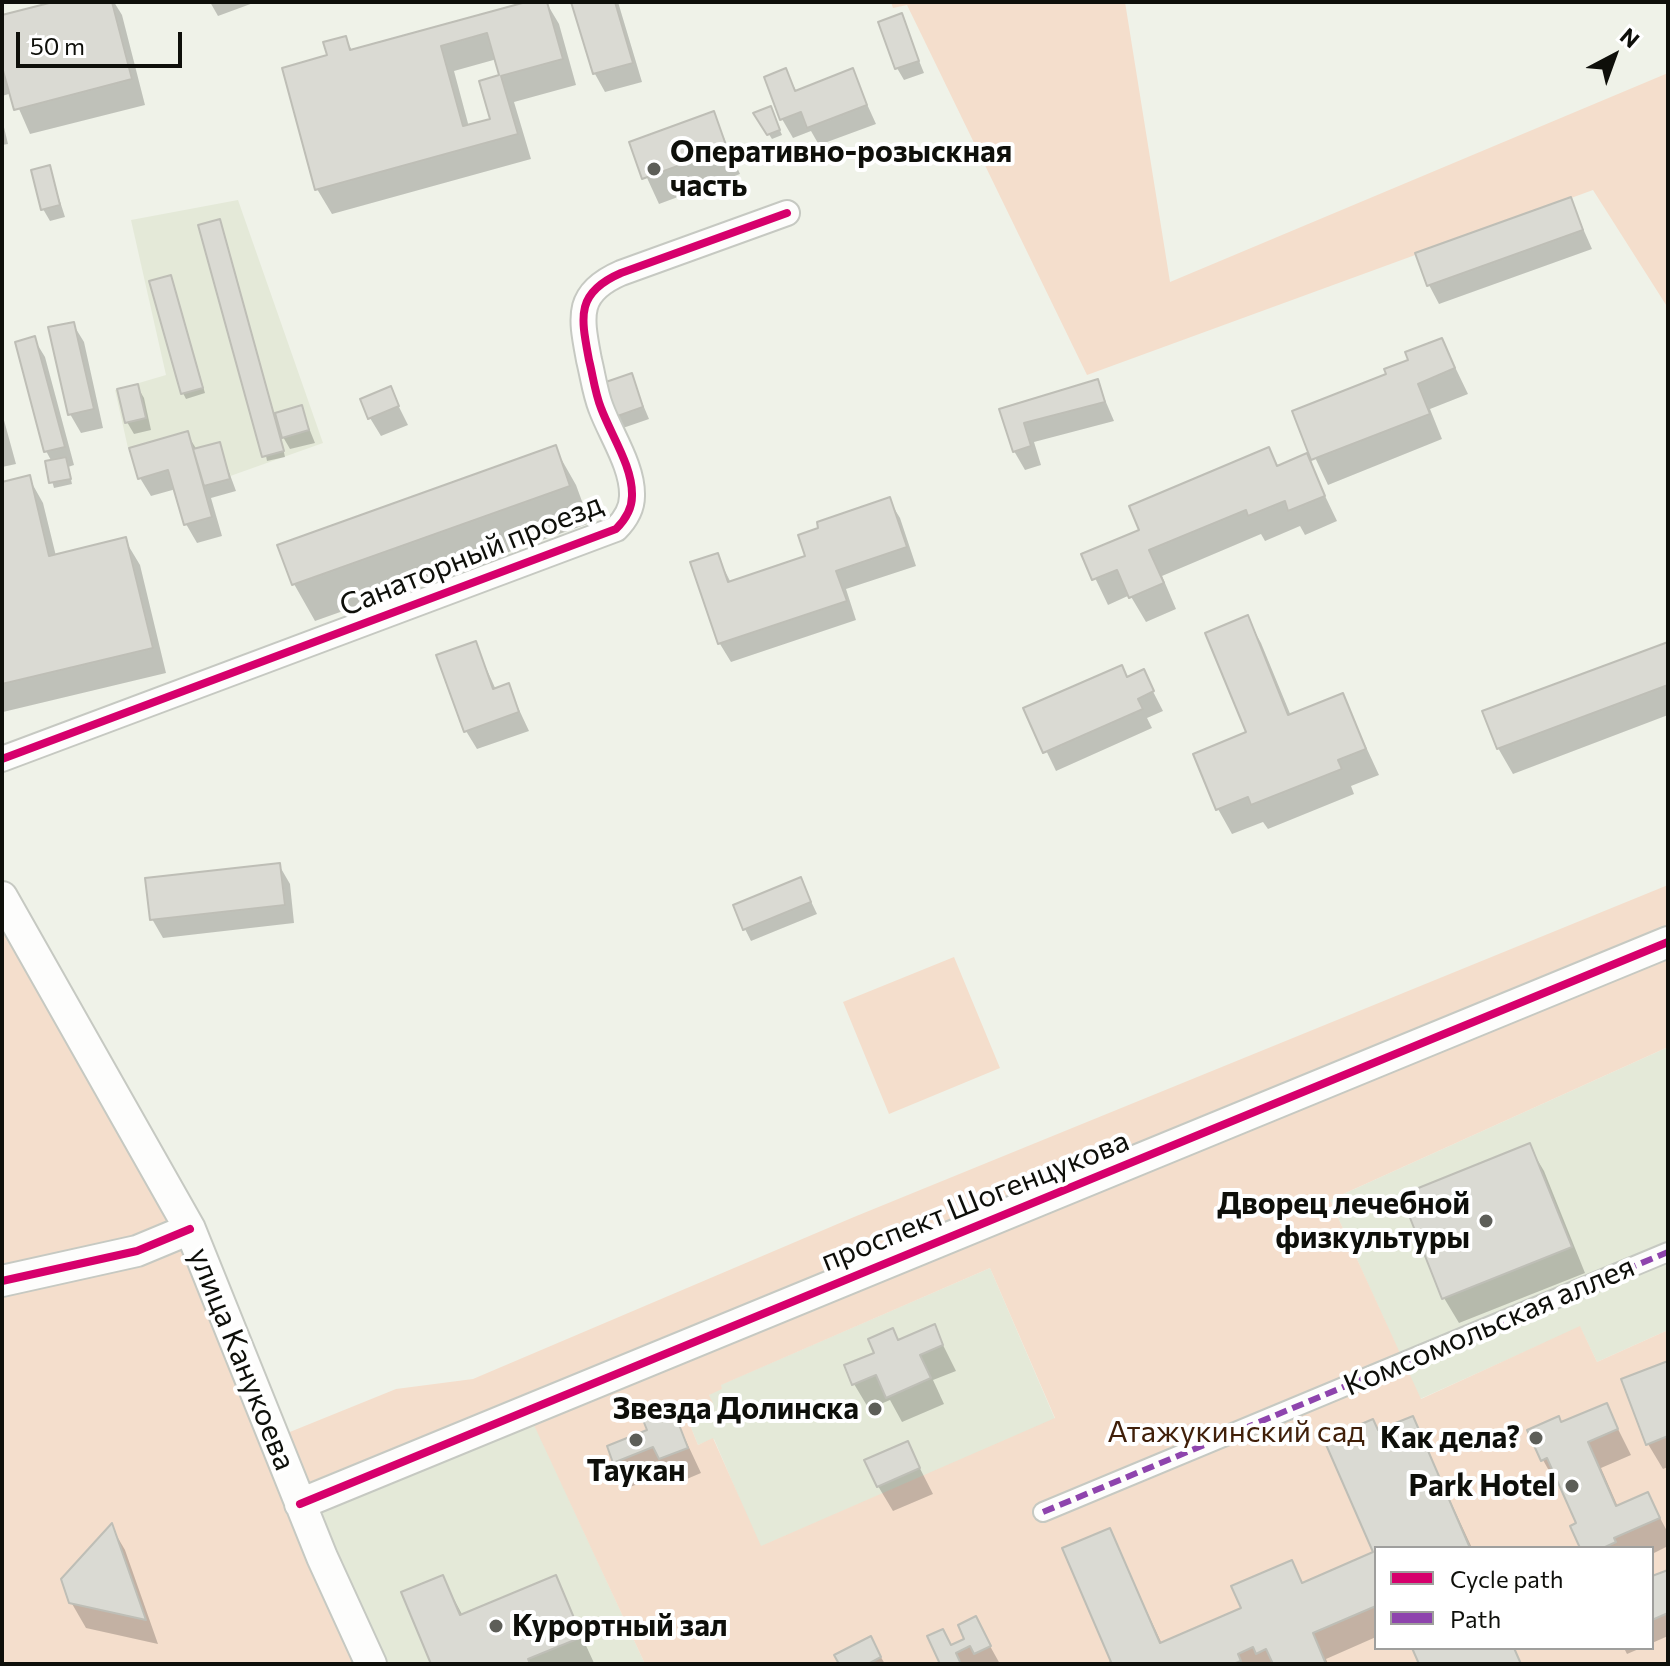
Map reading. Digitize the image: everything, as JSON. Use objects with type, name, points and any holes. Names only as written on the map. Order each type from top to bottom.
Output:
[{"type":"street","name":"Санаторный проезд","points":[[2,759],[616,529],[628,514],[632,495],[623,462],[600,406],[585,338],[582,314],[586,301],[603,280],[787,213]]},
{"type":"street","name":"улица Канукоева","points":[[2,897],[190,1229],[300,1504],[371,1664]]},
{"type":"street","name":"проспект Шогенцукова","points":[[300,1504],[1668,942]]},
{"type":"street","points":[[2,1281],[137,1251],[190,1229]]},
{"type":"street","name":"Комсомольская аллея","points":[[1043,1512],[1668,1252]]},
{"type":"shaded area","points":[[238,200],[323,443],[205,485],[188,434],[128,448],[115,390],[166,375],[131,220]]},
{"type":"shaded area","points":[[1668,1047],[1668,1330],[1597,1362],[1580,1327],[1420,1399],[1330,1200]]},
{"type":"shaded area","name":"Звезда Долинска","points":[[990,1268],[1055,1419],[760,1547],[714,1439],[698,1445],[686,1415],[712,1404],[709,1395],[720,1385]]},
{"type":"shaded area","points":[[528,1410],[645,1664],[371,1664],[300,1504]]},
{"type":"green space","points":[[891,2],[1125,2],[1170,282],[1668,73],[1668,308],[1593,190],[1087,375],[907,5],[893,8]]},
{"type":"green space","name":"Атажукинский сад","points":[[1668,885],[1668,1047],[1330,1200],[1421,1399],[1580,1326],[1597,1362],[1668,1330],[1668,1664],[645,1664],[527,1410],[301,1504],[371,1664],[2,1664],[2,897],[76,1024],[275,1438],[396,1389],[473,1379],[854,1217]],"holes":[[[990,1268],[1055,1418],[761,1546],[713,1438],[698,1445],[686,1415],[713,1403],[709,1395],[722,1389],[721,1385]]]},
{"type":"green space","points":[[954,957],[1000,1068],[889,1114],[843,1002]]},
{"type":"building","points":[[53,2],[112,2],[132,79],[14,110],[2,67],[2,15]]},
{"type":"building","points":[[526,2],[547,2],[563,59],[501,76],[518,134],[315,190],[282,68],[327,55],[323,42],[346,36],[350,50]],"holes":[[[487,33],[499,75],[479,81],[490,119],[463,126],[441,46]]]},
{"type":"building","points":[[571,2],[615,2],[633,63],[593,74]]},
{"type":"building","points":[[902,13],[919,61],[895,69],[878,22]]},
{"type":"building","points":[[786,68],[795,91],[853,68],[867,105],[807,128],[801,112],[780,120],[764,77]]},
{"type":"building","points":[[771,106],[780,130],[767,135],[753,113]]},
{"type":"building","points":[[714,111],[727,148],[642,179],[629,142]]},
{"type":"building","points":[[50,165],[60,205],[41,210],[31,170]]},
{"type":"building","points":[[1571,197],[1583,230],[1427,286],[1415,253]]},
{"type":"building","points":[[220,219],[284,451],[262,457],[198,225]]},
{"type":"building","points":[[171,275],[203,388],[181,394],[149,281]]},
{"type":"building","points":[[74,322],[94,409],[68,415],[48,327]]},
{"type":"building","points":[[35,336],[65,447],[44,452],[15,342]]},
{"type":"building","points":[[1442,338],[1455,368],[1418,384],[1430,414],[1311,460],[1292,411],[1386,374],[1384,369],[1408,360],[1405,352]]},
{"type":"building","points":[[632,373],[643,407],[612,418],[600,384]]},
{"type":"building","points":[[1098,379],[1105,402],[1024,423],[1031,446],[1013,452],[999,409]]},
{"type":"building","points":[[138,384],[146,418],[125,423],[117,389]]},
{"type":"building","points":[[391,386],[399,406],[368,419],[360,399]]},
{"type":"building","points":[[302,405],[309,430],[282,438],[275,413]]},
{"type":"building","points":[[188,431],[212,517],[184,525],[168,470],[138,479],[129,448]]},
{"type":"building","points":[[220,442],[230,479],[204,486],[193,449]]},
{"type":"building","points":[[556,445],[570,486],[292,585],[277,545]]},
{"type":"building","points":[[1269,447],[1277,466],[1307,453],[1325,496],[1288,511],[1285,501],[1248,516],[1246,510],[1149,550],[1164,583],[1129,598],[1117,570],[1092,580],[1081,554],[1139,530],[1129,506]]},
{"type":"building","points":[[66,457],[71,479],[49,483],[45,461]]},
{"type":"building","points":[[30,475],[49,556],[126,537],[153,648],[2,684],[2,482]]},
{"type":"building","points":[[890,497],[907,547],[836,571],[847,601],[718,644],[690,562],[718,553],[728,582],[805,556],[798,535],[818,528],[817,522]]},
{"type":"building","points":[[1248,615],[1288,715],[1343,693],[1366,749],[1338,760],[1342,769],[1251,805],[1248,797],[1216,810],[1193,754],[1246,732],[1205,633]]},
{"type":"building","points":[[476,641],[493,689],[509,683],[519,712],[464,732],[436,655]]},
{"type":"building","points":[[1668,642],[1668,685],[1497,749],[1482,711]]},
{"type":"building","points":[[1122,665],[1127,677],[1144,669],[1154,691],[1138,699],[1143,709],[1043,753],[1023,708]]},
{"type":"building","points":[[280,863],[285,905],[150,920],[145,878]]},
{"type":"building","points":[[801,877],[811,902],[743,930],[733,905]]},
{"type":"building","name":"Дворец лечебной физкультуры","points":[[1530,1143],[1572,1247],[1442,1299],[1401,1195]]},
{"type":"building","points":[[935,1324],[943,1345],[920,1355],[931,1378],[886,1398],[876,1375],[852,1385],[844,1365],[874,1353],[868,1339],[893,1328],[898,1340]]},
{"type":"building","points":[[1668,1361],[1668,1436],[1646,1445],[1621,1379]]},
{"type":"building","points":[[1607,1403],[1618,1429],[1588,1442],[1616,1506],[1648,1492],[1660,1518],[1614,1538],[1616,1542],[1607,1546],[1579,1546],[1570,1526],[1576,1523],[1547,1458],[1541,1461],[1527,1430],[1559,1416],[1561,1422]]},
{"type":"building","points":[[673,1409],[688,1448],[659,1459],[653,1447],[613,1463],[607,1446],[647,1430],[643,1420]]},
{"type":"building","points":[[1413,1416],[1469,1546],[1374,1546],[1374,1607],[1313,1633],[1326,1664],[1273,1664],[1266,1649],[1256,1654],[1253,1647],[1238,1654],[1241,1661],[1233,1664],[1107,1664],[1111,1662],[1062,1548],[1110,1528],[1160,1643],[1241,1608],[1231,1586],[1292,1560],[1302,1583],[1373,1552],[1324,1440],[1373,1419],[1378,1430]]},
{"type":"building","points":[[908,1441],[920,1468],[877,1487],[864,1460]]},
{"type":"building","points":[[112,1523],[146,1620],[69,1603],[61,1579]]},
{"type":"building","points":[[1668,1570],[1668,1613],[1654,1619],[1654,1575]]},
{"type":"building","name":"Курортный зал","points":[[443,1575],[460,1615],[556,1575],[582,1637],[528,1659],[530,1664],[431,1664],[401,1592]]},
{"type":"building","points":[[976,1616],[991,1646],[974,1654],[970,1646],[956,1653],[961,1664],[940,1664],[927,1636],[943,1629],[951,1645],[964,1639],[958,1625]]},
{"type":"building","points":[[871,1636],[881,1657],[868,1664],[839,1664],[834,1655]]},
{"type":"building","points":[[1413,1650],[1515,1650],[1521,1664],[1419,1664]]},
{"type":"marked path","points":[[1043,1512],[1668,1252]]},
{"type":"cycle path","points":[[2,759],[616,529],[629,510],[631,485],[599,402],[589,360],[583,319],[589,298],[595,289],[621,273],[787,213]]},
{"type":"cycle path","points":[[300,1504],[1668,942]]},
{"type":"cycle path","points":[[2,1281],[137,1251],[190,1229]]},
{"type":"place","name":"Оперативно-розыскная часть","points":[[654,169]]},
{"type":"place","name":"Дворец лечебной физкультуры","points":[[1486,1221]]},
{"type":"place","name":"Звезда Долинска","points":[[875,1409]]},
{"type":"place","name":"Как дела?","points":[[1536,1438]]},
{"type":"place","name":"Таукан","points":[[636,1440]]},
{"type":"place","name":"Park Hotel","points":[[1572,1486]]},
{"type":"place","name":"Курортный зал","points":[[496,1626]]}]
